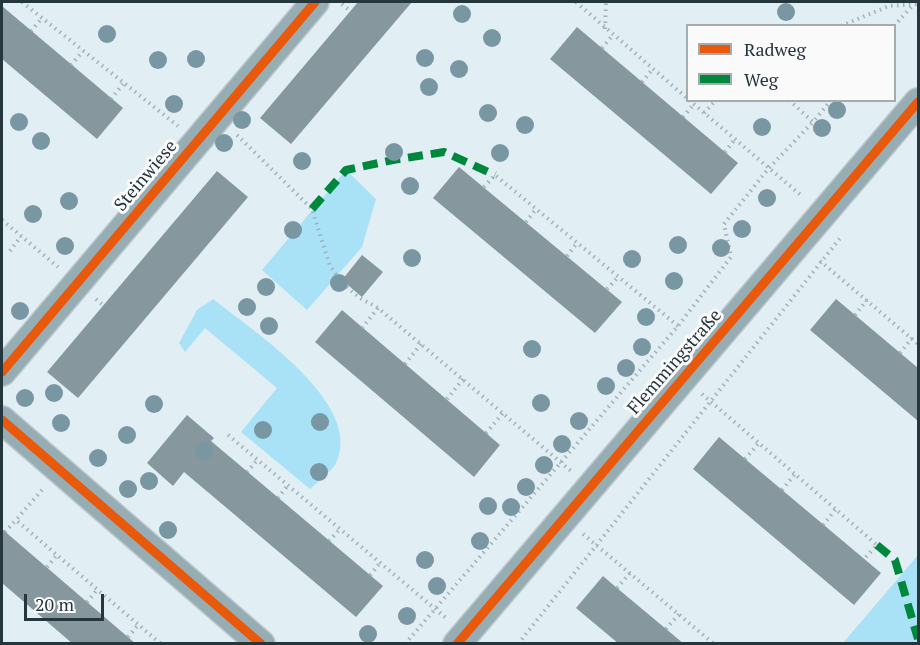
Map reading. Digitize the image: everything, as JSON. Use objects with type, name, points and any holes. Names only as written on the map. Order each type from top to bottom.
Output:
[{"type":"street","name":"Steinwiese","points":[[2,372],[315,2]]},
{"type":"street","name":"Flemmingstraße","points":[[461,639],[918,102]]},
{"type":"street","points":[[2,420],[58,471],[261,644]]},
{"type":"path","points":[[22,2],[197,141]]},
{"type":"path","points":[[339,2],[350,11]]},
{"type":"path","points":[[576,2],[605,30],[686,98]]},
{"type":"path","points":[[605,30],[606,2]]},
{"type":"path","points":[[846,24],[889,6],[916,4]]},
{"type":"path","points":[[896,24],[916,4]]},
{"type":"path","points":[[31,31],[42,18]]},
{"type":"path","points":[[602,48],[612,36]]},
{"type":"path","points":[[71,65],[83,51]]},
{"type":"path","points":[[642,82],[652,70]]},
{"type":"path","points":[[111,99],[123,84]]},
{"type":"path","points":[[691,102],[824,215]]},
{"type":"path","points":[[704,113],[714,102]]},
{"type":"path","points":[[791,102],[813,122]]},
{"type":"path","points":[[405,644],[559,461],[678,326],[731,257],[724,224],[829,102]]},
{"type":"path","points":[[683,117],[694,104]]},
{"type":"path","points":[[724,152],[735,139]]},
{"type":"path","points":[[250,148],[312,208],[330,266],[341,282],[360,298],[378,308],[590,488]]},
{"type":"path","points":[[484,187],[495,175],[678,326]]},
{"type":"path","points":[[526,222],[536,209]]},
{"type":"path","points":[[2,220],[77,283]]},
{"type":"path","points":[[518,644],[843,235]]},
{"type":"path","points":[[10,251],[21,236]]},
{"type":"path","points":[[567,256],[577,243]]},
{"type":"path","points":[[799,243],[918,344]]},
{"type":"path","points":[[607,290],[618,277]]},
{"type":"path","points":[[855,315],[867,300]]},
{"type":"path","points":[[362,328],[378,308]]},
{"type":"path","points":[[900,352],[912,338]]},
{"type":"path","points":[[405,364],[421,344]]},
{"type":"path","points":[[684,378],[877,545],[864,560]]},
{"type":"path","points":[[447,399],[463,380]]},
{"type":"path","points":[[486,432],[502,413]]},
{"type":"path","points":[[228,435],[434,608],[461,639]]},
{"type":"path","points":[[745,459],[759,442]]},
{"type":"path","points":[[247,472],[258,459]]},
{"type":"path","points":[[5,532],[58,471]]},
{"type":"path","points":[[782,490],[795,474]]},
{"type":"path","points":[[278,498],[288,485]]},
{"type":"path","points":[[823,525],[836,509]]},
{"type":"path","points":[[564,518],[714,644]]},
{"type":"path","points":[[16,520],[160,644]]},
{"type":"path","points":[[329,541],[340,529]]},
{"type":"path","points":[[47,567],[57,555]]},
{"type":"path","points":[[370,575],[380,563]]},
{"type":"path","points":[[617,588],[630,573]]},
{"type":"path","points":[[87,602],[98,590]]},
{"type":"path","points":[[666,629],[679,614]]},
{"type":"path","points":[[128,637],[138,625]]},
{"type":"shaded area","points":[[346,170],[376,199],[362,247],[307,310],[262,270]]},
{"type":"shaded area","points":[[213,299],[253,329],[300,371],[320,393],[334,417],[341,440],[336,463],[310,489],[241,432],[277,388],[205,328],[185,352],[179,343],[197,310]]},
{"type":"shaded area","points":[[918,555],[918,643],[843,643]]},
{"type":"building","points":[[358,2],[412,2],[291,144],[260,118]]},
{"type":"building","points":[[2,6],[123,108],[97,139],[2,59]]},
{"type":"building","points":[[577,27],[738,163],[711,194],[550,59]]},
{"type":"building","points":[[459,167],[622,302],[595,333],[433,198]]},
{"type":"building","points":[[217,171],[248,197],[78,398],[47,372]]},
{"type":"building","points":[[362,255],[383,272],[362,297],[342,280]]},
{"type":"building","points":[[836,299],[918,368],[918,421],[810,330]]},
{"type":"building","points":[[342,310],[500,445],[474,477],[315,342]]},
{"type":"building","points":[[187,415],[214,438],[211,441],[383,586],[356,617],[184,472],[173,486],[147,463]]},
{"type":"building","points":[[719,437],[881,573],[854,605],[693,469]]},
{"type":"building","points":[[2,529],[136,644],[73,644],[2,583]]},
{"type":"building","points":[[603,576],[684,644],[619,644],[576,608]]},
{"type":"marked path","points":[[312,209],[346,170],[393,160],[444,152],[495,175]]},
{"type":"marked path","points":[[877,545],[895,560],[918,639]]},
{"type":"cycle path","points":[[2,372],[315,2]]},
{"type":"cycle path","points":[[457,644],[918,102]]},
{"type":"cycle path","points":[[2,420],[261,644]]}]
